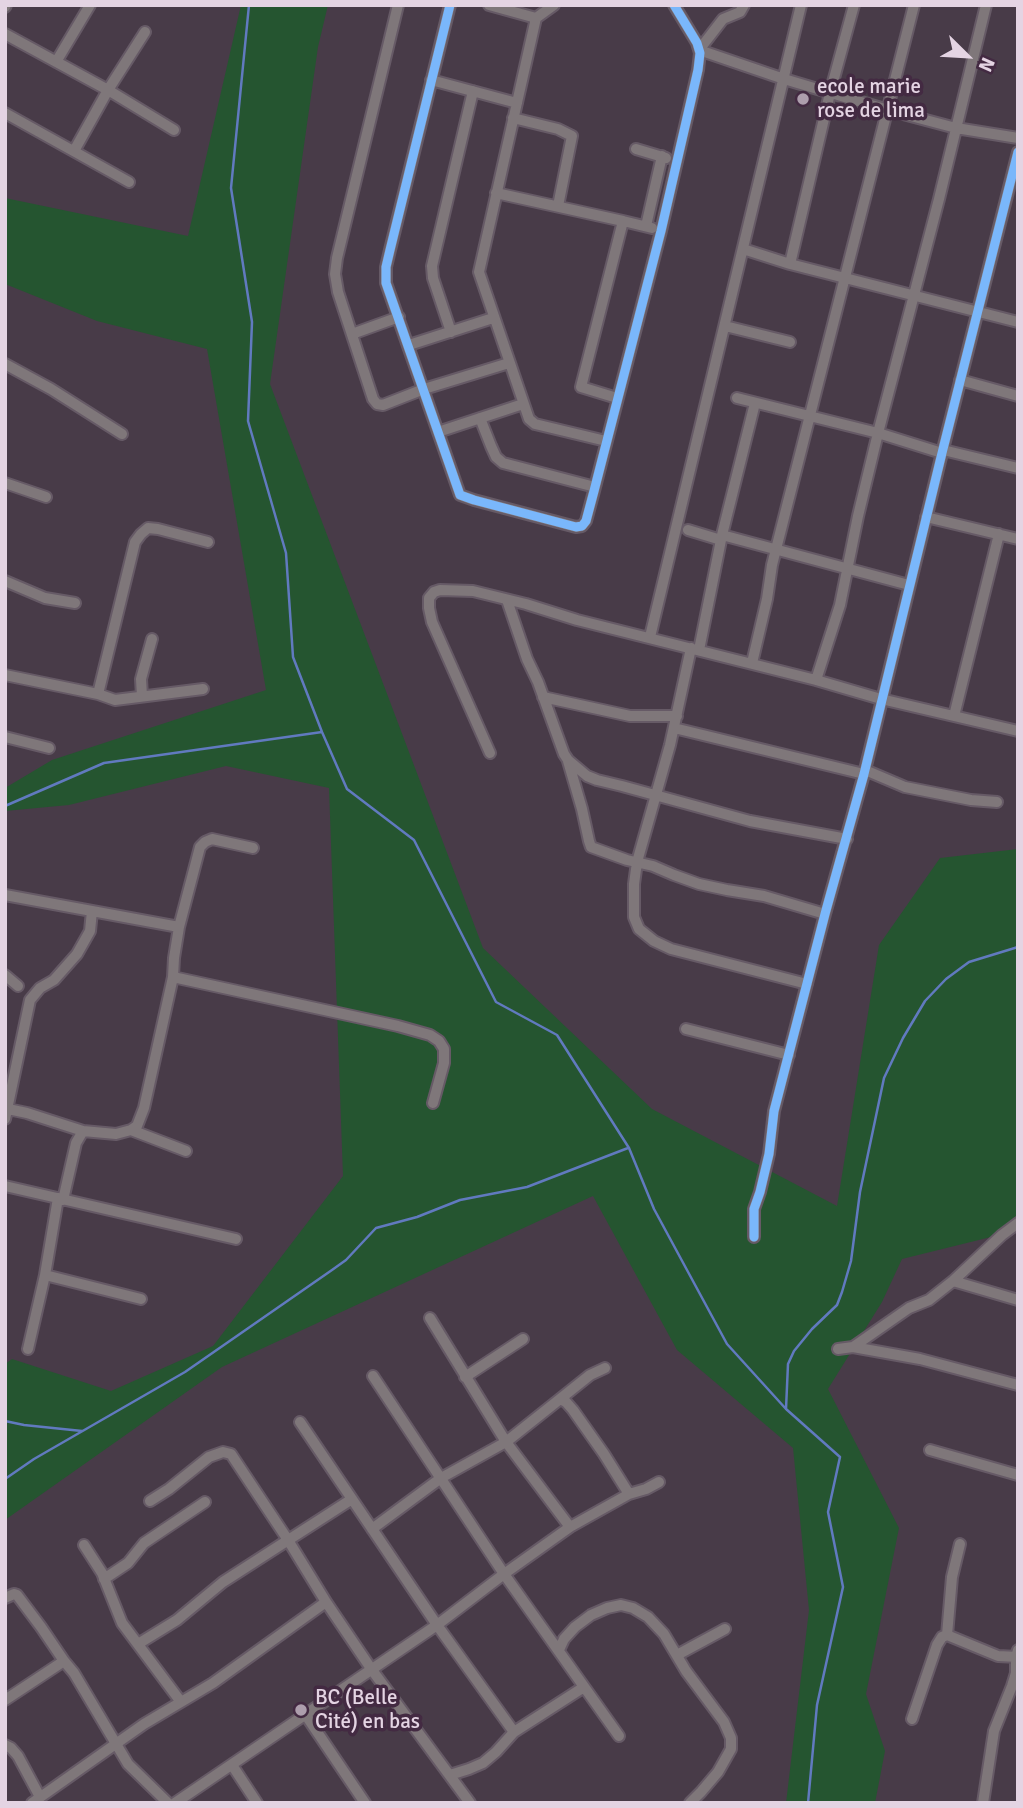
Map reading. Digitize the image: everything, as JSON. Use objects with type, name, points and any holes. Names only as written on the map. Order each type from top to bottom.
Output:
[{"type":"street","points":[[56,62],[90,5]]},
{"type":"street","points":[[398,5],[335,274],[338,292],[373,399],[377,404],[383,405],[424,389],[509,363]]},
{"type":"street","points":[[450,5],[386,267],[386,283],[460,495],[576,527],[582,526],[586,521],[661,230],[698,70],[699,50],[674,5]]},
{"type":"street","points":[[489,5],[536,18]]},
{"type":"street","points":[[554,5],[536,18],[479,272],[529,419],[535,424],[606,441]]},
{"type":"street","points":[[699,50],[723,19],[740,12],[744,5]]},
{"type":"street","points":[[650,637],[801,5]]},
{"type":"street","points":[[790,264],[853,5]]},
{"type":"street","points":[[752,663],[776,549],[914,5]]},
{"type":"street","points":[[816,680],[840,605],[878,433],[986,5]]},
{"type":"street","points":[[74,151],[145,32]]},
{"type":"street","points":[[5,34],[108,90],[174,130]]},
{"type":"street","points":[[699,50],[888,110],[956,128],[1018,138]]},
{"type":"street","points":[[431,80],[517,103]]},
{"type":"street","points":[[451,332],[433,278],[432,266],[473,91]]},
{"type":"street","points":[[5,113],[130,182]]},
{"type":"street","points":[[513,118],[558,129],[572,136],[558,206]]},
{"type":"street","points":[[636,149],[676,160]]},
{"type":"street","points":[[754,1237],[754,1209],[769,1154],[774,1111],[847,839],[1018,152]]},
{"type":"street","points":[[646,226],[662,156]]},
{"type":"street","points":[[496,193],[661,230]]},
{"type":"street","points":[[617,398],[581,387],[623,221]]},
{"type":"street","points":[[743,249],[790,264],[1018,322]]},
{"type":"street","points":[[352,334],[399,317]]},
{"type":"street","points":[[409,345],[493,318]]},
{"type":"street","points":[[725,326],[790,342]]},
{"type":"street","points":[[5,364],[51,389],[122,434]]},
{"type":"street","points":[[960,380],[1018,396]]},
{"type":"street","points":[[737,398],[1018,468]]},
{"type":"street","points":[[755,403],[695,649],[637,862],[634,917],[639,929],[654,941],[671,949],[807,984]]},
{"type":"street","points":[[438,432],[523,404]]},
{"type":"street","points":[[480,418],[496,457],[503,463],[595,487]]},
{"type":"street","points":[[5,483],[46,497]]},
{"type":"street","points":[[926,517],[1018,539]]},
{"type":"street","points":[[98,694],[135,542],[148,528],[208,542]]},
{"type":"street","points":[[688,530],[776,549],[909,585]]},
{"type":"street","points":[[954,716],[999,534]]},
{"type":"street","points":[[5,581],[45,598],[75,603]]},
{"type":"street","points":[[490,753],[432,622],[429,598],[440,590],[473,591],[881,699],[1018,731]]},
{"type":"street","points":[[507,600],[564,754],[587,776],[750,821],[847,839]]},
{"type":"street","points":[[142,696],[141,679],[152,639]]},
{"type":"street","points":[[5,675],[116,700],[203,689]]},
{"type":"street","points":[[543,697],[630,716],[677,716]]},
{"type":"street","points":[[674,728],[864,772],[905,787],[997,803]]},
{"type":"street","points":[[5,737],[49,748]]},
{"type":"street","points":[[568,760],[591,847],[699,884],[764,896],[825,914]]},
{"type":"street","points":[[92,911],[90,931],[77,954],[54,980],[40,988],[30,1000],[7,1108],[83,1131],[116,1134],[137,1126],[144,1108],[173,977],[179,927],[200,847],[212,839],[253,848]]},
{"type":"street","points":[[5,895],[179,927]]},
{"type":"street","points":[[5,975],[19,986]]},
{"type":"street","points":[[173,977],[430,1035],[439,1041],[444,1049],[444,1063],[433,1103]]},
{"type":"street","points":[[686,1030],[789,1055]]},
{"type":"street","points":[[131,1130],[186,1151]]},
{"type":"street","points":[[28,1349],[75,1143],[83,1131]]},
{"type":"street","points":[[5,1186],[236,1239]]},
{"type":"street","points":[[853,1347],[909,1308],[929,1300],[1018,1223]]},
{"type":"street","points":[[45,1275],[141,1299]]},
{"type":"street","points":[[953,1281],[1018,1300]]},
{"type":"street","points":[[429,1318],[506,1441],[570,1527]]},
{"type":"street","points":[[465,1377],[523,1339]]},
{"type":"street","points":[[838,1349],[853,1347],[920,1359],[1018,1385]]},
{"type":"street","points":[[372,1529],[441,1478],[506,1441],[590,1375],[605,1368]]},
{"type":"street","points":[[373,1376],[504,1574],[619,1736]]},
{"type":"street","points":[[559,1399],[573,1410],[629,1494]]},
{"type":"street","points":[[300,1422],[437,1625],[514,1732]]},
{"type":"street","points":[[930,1450],[1018,1475]]},
{"type":"street","points":[[150,1501],[209,1457],[227,1452],[231,1454],[372,1670],[470,1803]]},
{"type":"street","points":[[175,1803],[437,1625],[570,1527],[629,1494],[659,1482]]},
{"type":"street","points":[[138,1644],[177,1620],[214,1589],[352,1499]]},
{"type":"street","points":[[104,1579],[128,1563],[144,1544],[205,1502]]},
{"type":"street","points":[[947,1635],[952,1577],[960,1544]]},
{"type":"street","points":[[84,1545],[104,1579],[118,1615],[181,1702]]},
{"type":"street","points":[[5,1598],[17,1595],[74,1673],[132,1770],[169,1803]]},
{"type":"street","points":[[5,1745],[18,1756],[36,1800],[157,1715],[212,1683],[326,1602]]},
{"type":"street","points":[[559,1650],[564,1639],[591,1615],[621,1605],[633,1608],[648,1617],[664,1634],[692,1679],[724,1722],[731,1738],[731,1749],[718,1772],[690,1803]]},
{"type":"street","points":[[677,1655],[726,1629]]},
{"type":"street","points":[[912,1719],[942,1637],[947,1635],[992,1654],[1006,1657],[1017,1655],[1016,1673],[995,1731],[982,1803]]},
{"type":"street","points":[[5,1700],[64,1661]]},
{"type":"street","points":[[450,1775],[483,1763],[514,1732],[584,1686]]},
{"type":"street","points":[[305,1714],[365,1803]]},
{"type":"street","points":[[232,1765],[257,1803]]},
{"type":"green space","points":[[241,5],[328,5],[318,47],[270,384],[483,948],[652,1109],[837,1206],[879,945],[940,858],[1018,849],[1018,1222],[995,1236],[902,1259],[882,1302],[828,1389],[899,1528],[866,1694],[885,1751],[875,1803],[786,1803],[809,1610],[793,1448],[677,1350],[593,1196],[222,1367],[5,1520],[5,1364],[12,1359],[111,1391],[213,1346],[343,1176],[329,788],[226,766],[69,805],[5,811],[5,788],[52,760],[266,690],[207,349],[97,321],[5,284],[5,198],[188,236]]},
{"type":"waterway","points":[[249,5],[231,188],[252,322],[248,421],[286,553],[293,657],[347,789],[414,840],[496,1002],[557,1035],[629,1148],[654,1209],[727,1344],[786,1409],[840,1457],[828,1512],[843,1587],[817,1705],[808,1803]]},
{"type":"waterway","points":[[5,806],[104,763],[322,732]]},
{"type":"waterway","points":[[786,1409],[788,1364],[794,1351],[837,1305],[842,1292],[851,1261],[860,1192],[884,1078],[903,1038],[925,1001],[946,979],[969,962],[1018,947]]},
{"type":"waterway","points":[[5,1479],[34,1459],[185,1372],[346,1260],[376,1228],[417,1217],[460,1200],[527,1187],[628,1148]]},
{"type":"waterway","points":[[5,1421],[82,1431]]},
{"type":"cycle path","points":[[450,5],[386,267],[386,283],[460,495],[576,527],[582,526],[586,521],[661,231],[698,70],[700,53],[697,43],[674,5]]},
{"type":"cycle path","points":[[754,1237],[754,1209],[769,1154],[774,1111],[864,774],[1018,152]]},
{"type":"place","name":"ecole marie rose de lima","points":[[803,99]]},
{"type":"place","name":"BC (Belle Cité) en bas","points":[[301,1710]]}]
